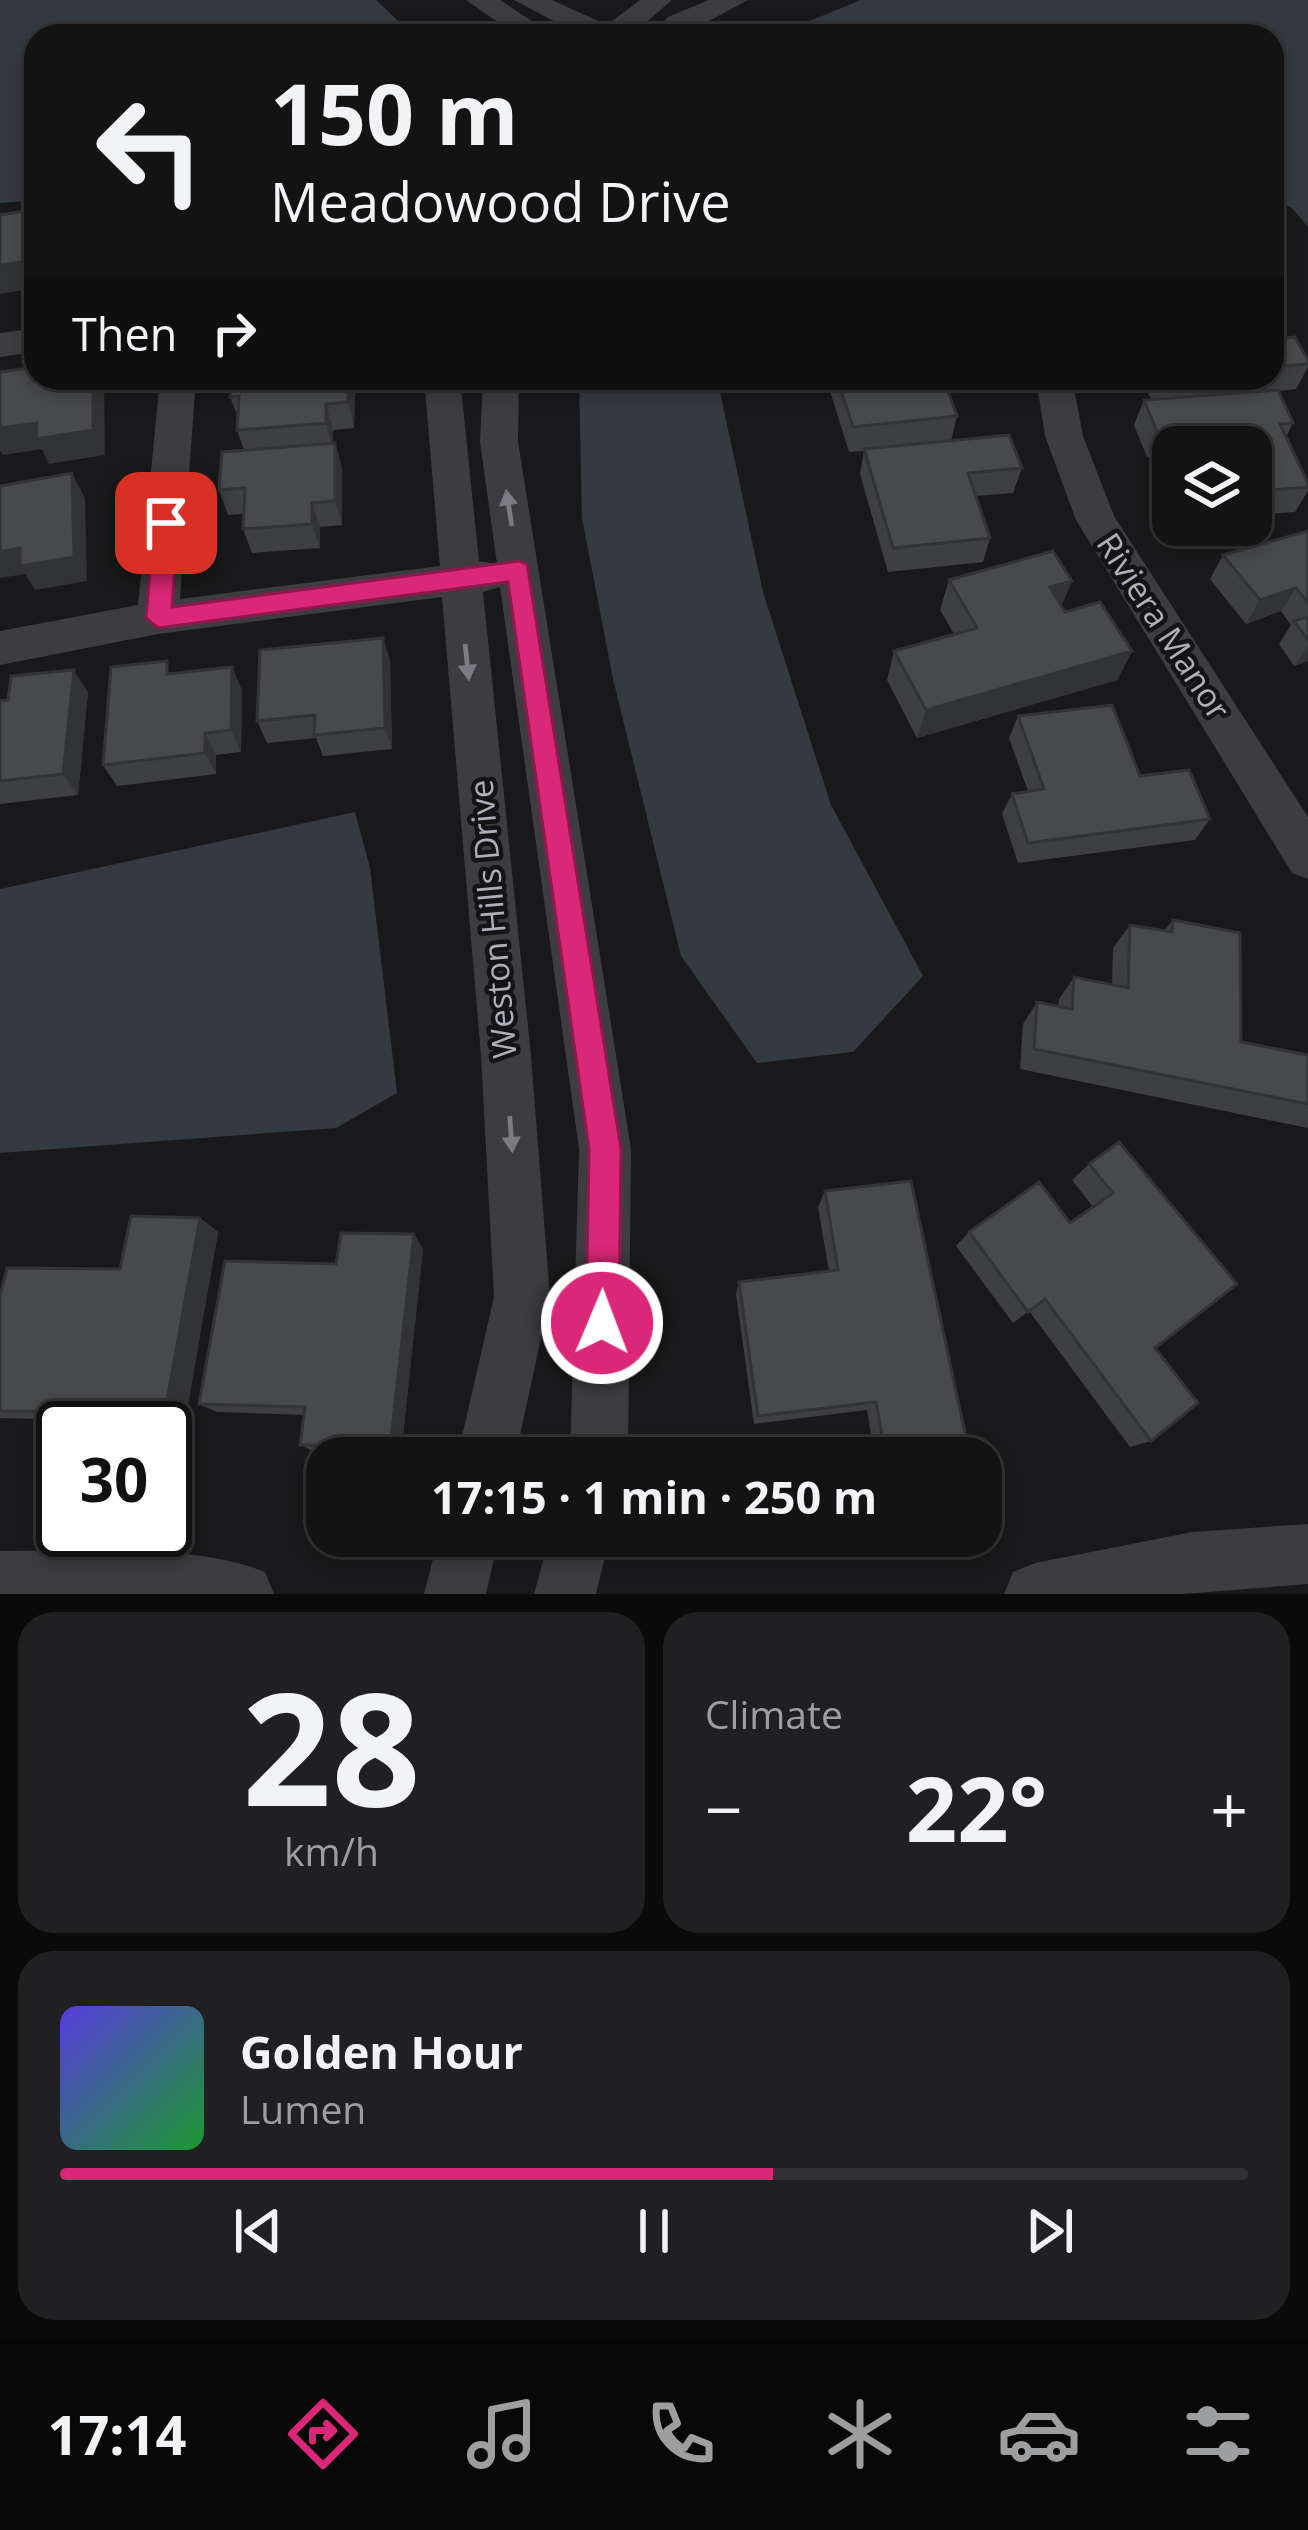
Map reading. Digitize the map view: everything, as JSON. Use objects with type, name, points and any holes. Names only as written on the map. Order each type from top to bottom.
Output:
[{"type":"street","points":[[480,0],[519,24]]},
{"type":"street","points":[[528,0],[581,24]]},
{"type":"street","points":[[625,24],[658,0]]},
{"type":"street","points":[[677,24],[734,0]]},
{"type":"street","points":[[158,618],[177,390]]},
{"type":"street","name":"Weston Hills Drive","points":[[443,390],[506,1056],[522,1297],[491,1437]]},
{"type":"street","points":[[501,390],[499,442],[605,1149],[599,1437]]},
{"type":"street","name":"Riviera Manor","points":[[1056,390],[1064,436],[1096,520],[1308,860]]},
{"type":"street","points":[[0,648],[158,618],[519,571]]},
{"type":"street","points":[[1035,1594],[1192,1562],[1308,1554]]},
{"type":"street","points":[[455,1594],[464,1557]]},
{"type":"street","points":[[565,1594],[575,1557]]},
{"type":"street","points":[[0,1581],[123,1581],[243,1594]]},
{"type":"shaded area","points":[[0,0],[376,0],[401,24],[24,24],[24,201],[0,203]]},
{"type":"shaded area","points":[[861,0],[1308,0],[1308,227],[1284,204],[1284,24],[802,24]]},
{"type":"shaded area","points":[[579,390],[720,390],[763,592],[831,805],[923,976],[853,1052],[757,1063],[681,956],[613,679],[582,518]]},
{"type":"shaded area","points":[[355,812],[370,868],[397,1093],[336,1128],[0,1153],[0,889]]},
{"type":"building","points":[[24,211],[24,262],[0,265],[0,215]]},
{"type":"building","points":[[1295,337],[1308,364],[1284,366],[1284,338]]},
{"type":"building","points":[[24,369],[24,390],[93,390],[93,430],[36,439],[37,423],[0,428],[0,372]]},
{"type":"building","points":[[231,390],[348,390],[348,402],[326,404],[326,423],[237,430],[239,396],[230,397]]},
{"type":"building","points":[[841,390],[947,390],[957,416],[853,427]]},
{"type":"building","points":[[1278,390],[1293,423],[1280,424],[1308,487],[1272,490],[1272,426],[1155,426],[1144,400]]},
{"type":"building","points":[[1009,435],[1022,468],[968,473],[990,538],[893,548],[864,449]]},
{"type":"building","points":[[335,443],[335,501],[312,503],[312,524],[243,529],[245,488],[219,490],[222,452]]},
{"type":"building","points":[[72,473],[74,557],[20,566],[20,548],[0,552],[0,486]]},
{"type":"building","points":[[1308,531],[1308,603],[1296,588],[1260,600],[1223,555],[1272,546],[1272,541]]},
{"type":"building","points":[[1053,551],[1072,581],[1050,587],[1065,612],[1100,602],[1132,651],[926,710],[894,651],[977,628],[949,580]]},
{"type":"building","points":[[1308,617],[1308,640],[1294,621]]},
{"type":"building","points":[[383,638],[385,728],[314,735],[315,715],[257,721],[260,650]]},
{"type":"building","points":[[167,661],[167,674],[232,667],[231,730],[205,733],[205,753],[103,765],[111,667]]},
{"type":"building","points":[[74,670],[63,774],[0,781],[0,701],[8,700],[11,676]]},
{"type":"building","points":[[1112,705],[1140,776],[1189,770],[1210,819],[1028,843],[1012,794],[1044,789],[1018,716]]},
{"type":"building","points":[[1173,920],[1240,933],[1241,1042],[1308,1055],[1308,1104],[1034,1049],[1037,1002],[1072,1009],[1074,977],[1128,988],[1130,925],[1172,932]]},
{"type":"building","points":[[1119,1142],[1237,1284],[1155,1348],[1198,1403],[1151,1441],[1045,1299],[1028,1312],[969,1232],[1039,1182],[1070,1223],[1113,1193],[1089,1164]]},
{"type":"building","points":[[911,1181],[966,1437],[882,1437],[876,1402],[758,1416],[739,1282],[838,1270],[825,1191]]},
{"type":"building","points":[[131,1216],[200,1218],[167,1401],[36,1401],[36,1411],[0,1411],[0,1296],[7,1268],[120,1269]]},
{"type":"building","points":[[341,1233],[414,1234],[391,1437],[306,1437],[306,1445],[300,1445],[305,1407],[199,1404],[225,1261],[336,1264]]},
{"type":"route","points":[[166,523],[158,618],[519,571],[605,1149],[602,1323]]}]
